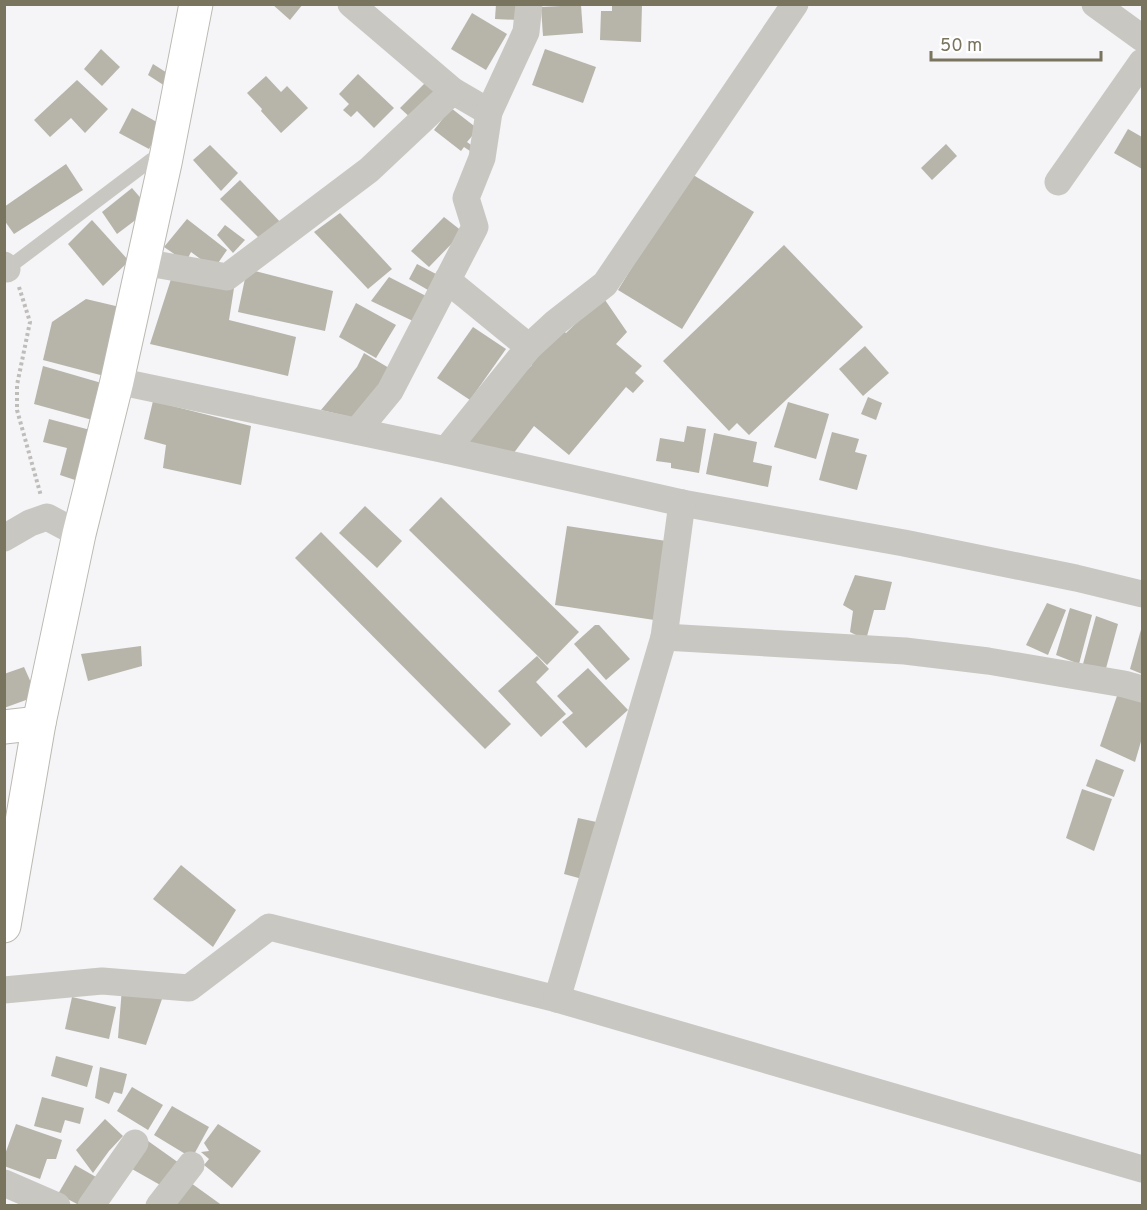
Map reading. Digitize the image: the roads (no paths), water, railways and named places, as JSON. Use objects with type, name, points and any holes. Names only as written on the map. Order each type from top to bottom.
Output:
[{"type":"street","points":[[4,926],[39,723],[165,163],[196,4]]},
{"type":"street","points":[[351,4],[453,91],[489,112]]},
{"type":"street","points":[[357,431],[390,392],[475,227],[466,198],[482,158],[489,112],[526,32],[529,4]]},
{"type":"street","points":[[446,450],[528,347],[605,284],[795,4]]},
{"type":"street","points":[[1095,4],[1143,38]]},
{"type":"street","points":[[1058,182],[1143,62]]},
{"type":"street","points":[[143,262],[227,277],[369,170],[453,91]]},
{"type":"street","points":[[447,280],[528,347]]},
{"type":"street","points":[[117,381],[446,450],[682,503],[915,546],[1076,578],[1143,594]]},
{"type":"street","points":[[557,999],[664,637],[682,503]]},
{"type":"street","points":[[4,538],[30,523],[47,517],[80,534]]},
{"type":"street","points":[[664,637],[905,651],[999,663],[1143,689]]},
{"type":"street","points":[[4,727],[39,723]]},
{"type":"street","points":[[4,990],[102,981],[189,988],[269,927],[557,999],[1143,1169]]},
{"type":"street","points":[[91,1206],[135,1143]]},
{"type":"street","points":[[159,1206],[190,1165]]},
{"type":"street","points":[[4,1183],[57,1206]]},
{"type":"lane","points":[[5,268],[151,160],[165,163]]}]
